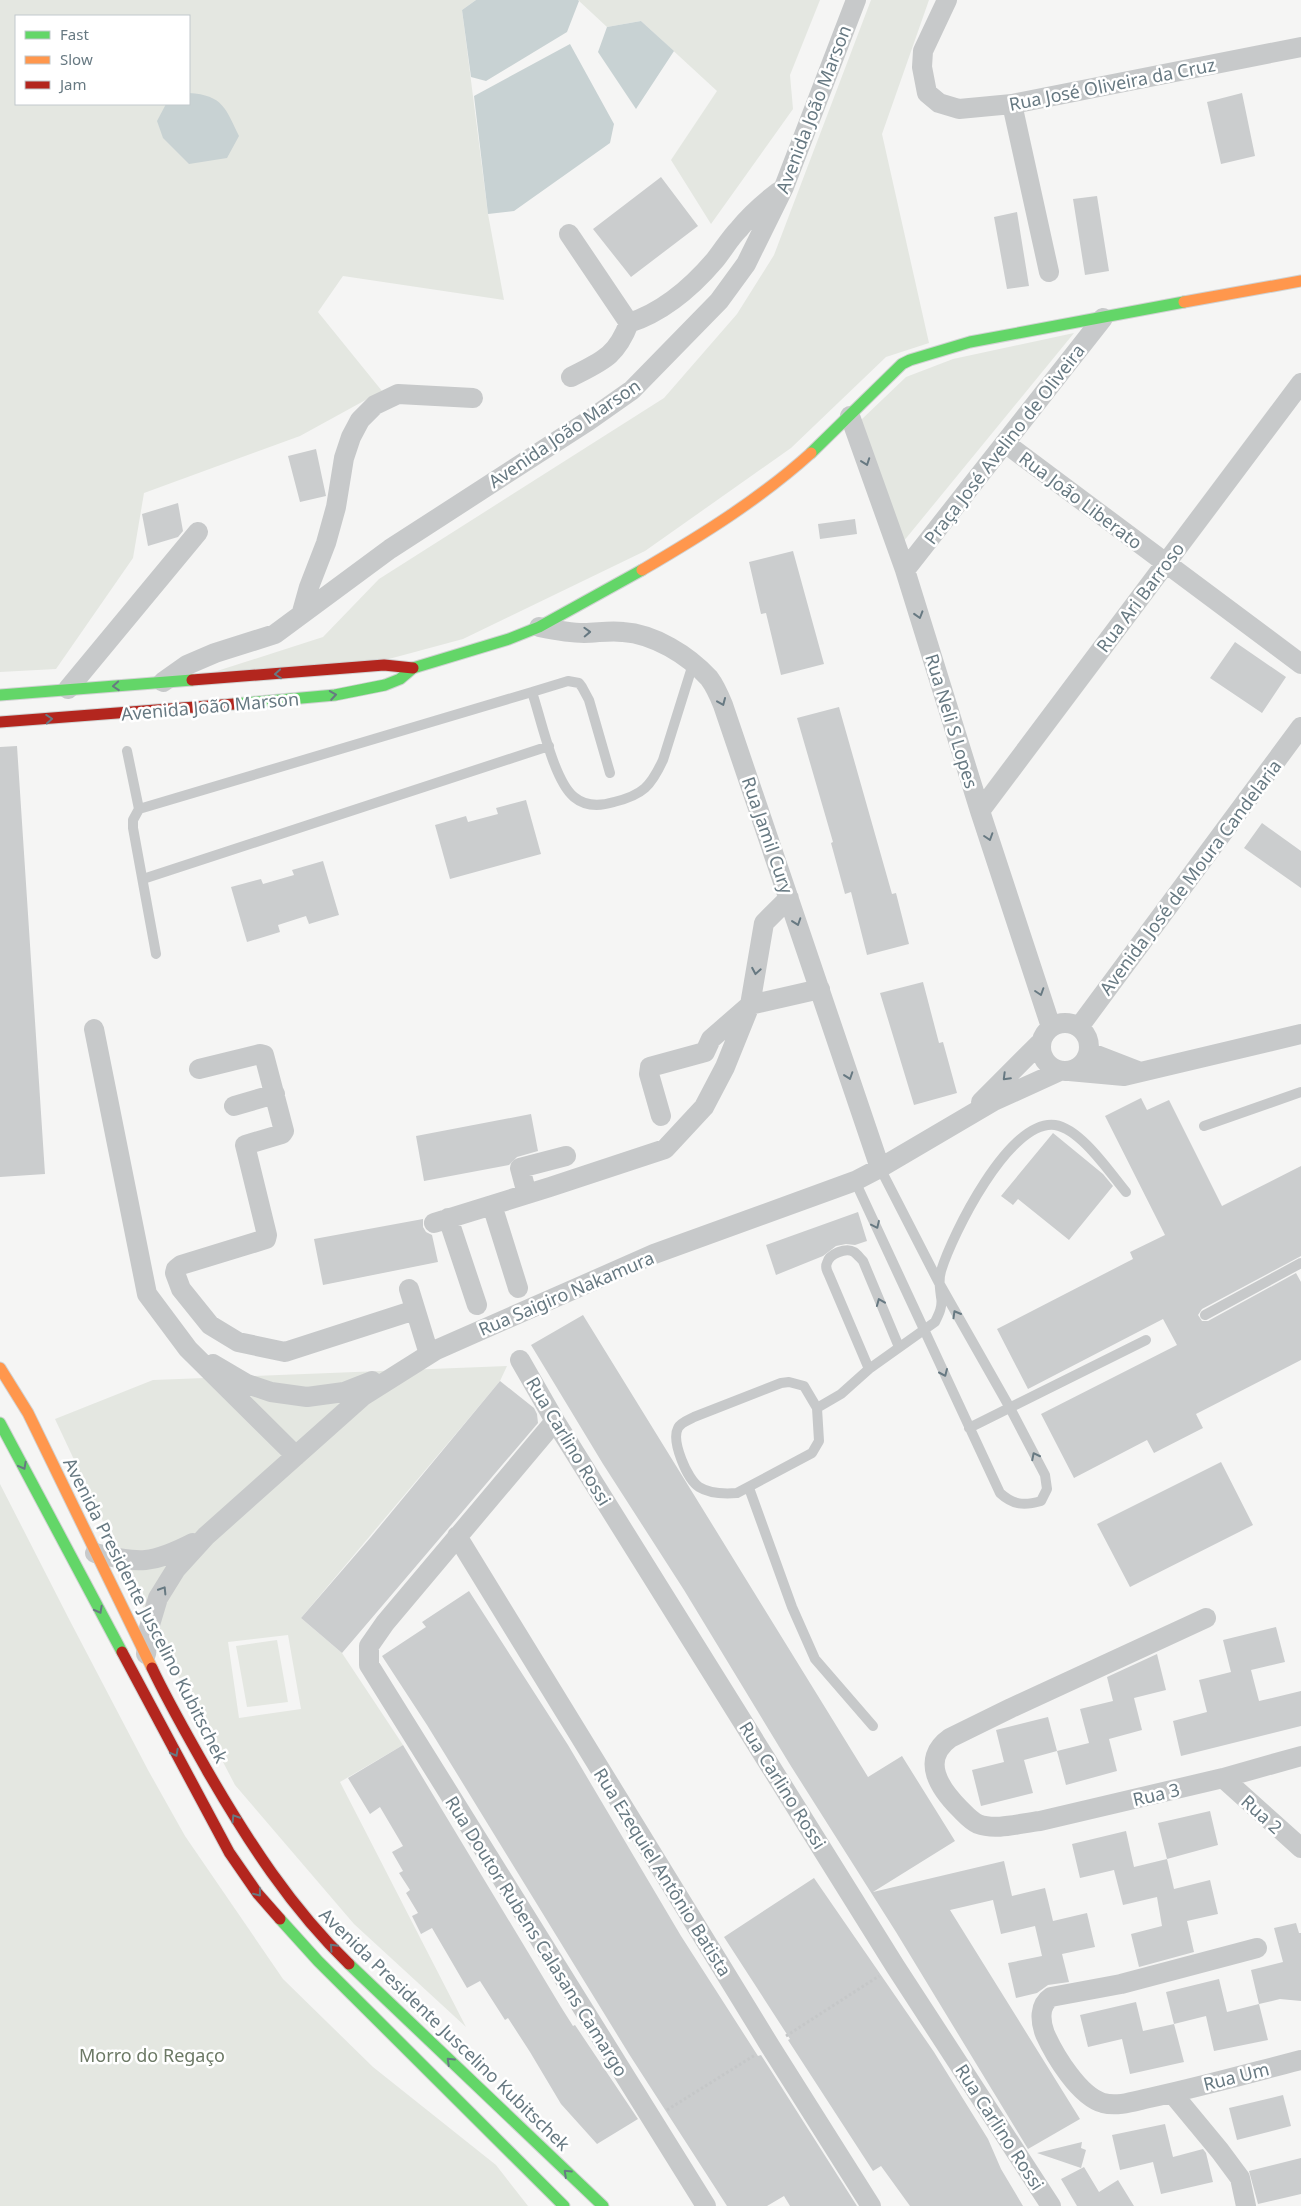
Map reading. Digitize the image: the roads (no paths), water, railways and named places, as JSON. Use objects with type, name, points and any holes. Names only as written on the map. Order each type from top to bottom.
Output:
[{"type":"main road","name":"Avenida João Marson","points":[[0,695],[161,684],[384,665],[413,668],[509,639],[539,627],[667,554],[730,514],[787,473],[850,416],[902,364],[930,352],[970,342],[1301,281]]},
{"type":"main road","name":"Avenida João Marson","points":[[0,722],[298,700],[385,685],[400,679],[413,668]]},
{"type":"main road","name":"Avenida Presidente Juscelino Kubitschek","points":[[0,1368],[28,1413],[95,1553],[187,1735],[235,1818],[285,1892],[361,1975],[603,2206]]},
{"type":"main road","points":[[0,1423],[229,1852],[258,1894],[318,1961],[564,2206]]},
{"type":"street","name":"Avenida João Marson","points":[[161,684],[187,665],[215,653],[274,634],[390,549],[588,421],[632,390],[719,301],[746,264],[784,187],[856,0]]},
{"type":"street","name":"Rua José Oliveira da Cruz","points":[[947,0],[922,51],[922,67],[927,92],[939,103],[960,108],[1012,104],[1301,48]]},
{"type":"street","points":[[1012,104],[1049,272]]},
{"type":"street","points":[[571,377],[613,352],[620,344],[629,323],[648,316],[673,300],[715,260],[739,228],[755,211],[784,187]]},
{"type":"street","points":[[569,234],[629,323]]},
{"type":"street","name":"Praça José Avelino de Oliveira","points":[[905,570],[1103,318]]},
{"type":"street","name":"Rua Ari Barroso","points":[[980,811],[1301,383]]},
{"type":"street","points":[[302,612],[336,507],[344,458],[351,437],[360,420],[375,405],[398,394],[473,398]]},
{"type":"street","name":"Rua Neli S Lopes","points":[[850,416],[905,570],[980,811],[1046,1034]]},
{"type":"street","name":"Rua João Liberato","points":[[1005,443],[1301,664]]},
{"type":"street","points":[[68,689],[198,532]]},
{"type":"street","name":"Rua Jamil Cury","points":[[539,627],[562,632],[614,631],[636,634],[667,646],[709,678],[724,705],[880,1168]]},
{"type":"street","name":"Avenida José de Moura Candelaria","points":[[1079,1027],[1301,727]]},
{"type":"street","points":[[477,1306],[441,1220],[665,1149],[704,1107],[725,1066],[750,1005],[764,923],[789,898]]},
{"type":"street","points":[[661,1116],[649,1074],[650,1067],[705,1052],[711,1039],[750,1005],[820,989]]},
{"type":"street","points":[[1065,1071],[1078,1068],[1085,1061],[1089,1052],[1089,1043],[1086,1034],[1079,1027],[1070,1023],[1060,1023],[1046,1034],[1040,1052],[1044,1061],[1051,1068],[1065,1071],[1109,1076],[1143,1073],[1301,1034]]},
{"type":"street","points":[[94,1029],[147,1294],[188,1349],[296,1456]]},
{"type":"street","name":"Rua Saigiro Nakamura","points":[[967,1116],[1046,1034]]},
{"type":"street","points":[[1089,1052],[1143,1073]]},
{"type":"street","points":[[199,1069],[260,1054],[266,1058],[284,1131],[282,1134],[248,1144],[245,1149],[267,1235],[266,1239],[181,1265],[176,1269],[175,1273],[180,1289],[210,1324],[238,1342],[285,1352],[415,1310]]},
{"type":"street","name":"Rua Saigiro Nakamura","points":[[146,1654],[151,1620],[158,1598],[176,1569],[206,1536],[363,1396],[411,1364],[544,1301],[654,1254],[855,1181],[967,1116],[1065,1071]]},
{"type":"street","points":[[234,1106],[275,1094]]},
{"type":"street","points":[[527,1194],[520,1168],[566,1156]]},
{"type":"street","points":[[492,1205],[518,1288]]},
{"type":"street","points":[[409,1290],[429,1354]]},
{"type":"street","points":[[188,1349],[247,1384],[271,1392],[307,1397],[344,1392],[411,1364]]},
{"type":"street","name":"Rua Carlino Rossi","points":[[520,1360],[555,1421],[895,1966],[1051,2206]]},
{"type":"street","points":[[457,1536],[555,1421]]},
{"type":"street","name":"Rua Saigiro Nakamura","points":[[95,1553],[126,1560],[159,1559],[206,1536]]},
{"type":"street","name":"Rua Doutor Rubens Calasans Camargo","points":[[457,1536],[373,1638],[369,1646],[369,1665],[706,2206]]},
{"type":"street","name":"Rua Ezequiel Antônio Batista","points":[[457,1536],[770,2046],[871,2206]]},
{"type":"street","name":"Rua 3","points":[[1206,1618],[1011,1708],[943,1743],[935,1760],[935,1769],[937,1778],[947,1796],[972,1821],[979,1824],[1009,1825],[1040,1821],[1223,1778],[1301,1756]]},
{"type":"street","name":"Rua 2","points":[[1223,1778],[1300,1846]]},
{"type":"street","name":"Rua Um","points":[[1257,1948],[1121,1984],[1052,1996],[1046,2000],[1041,2017],[1043,2028],[1049,2043],[1072,2079],[1087,2093],[1103,2103],[1116,2105],[1172,2093],[1301,2060]]},
{"type":"street","points":[[1172,2093],[1240,2178],[1246,2206]]},
{"type":"lane","points":[[532,692],[560,779],[574,798],[593,805],[606,804],[640,794],[652,782],[663,760],[693,664]]},
{"type":"lane","points":[[139,809],[568,681],[579,684],[589,700],[610,773]]},
{"type":"lane","points":[[143,879],[549,746]]},
{"type":"lane","points":[[127,751],[139,809],[133,820],[133,828],[156,954]]},
{"type":"lane","points":[[1204,1126],[1301,1092]]},
{"type":"lane","points":[[818,1408],[841,1394],[870,1369],[935,1322],[940,1311],[942,1299],[938,1281],[946,1254],[998,1162],[1014,1144],[1031,1131],[1044,1126],[1055,1125],[1077,1135],[1126,1192]]},
{"type":"lane","points":[[855,1181],[1000,1493],[1011,1503],[1029,1505],[1041,1501],[1047,1488],[1045,1475],[1010,1408],[938,1281],[880,1168]]},
{"type":"lane","points":[[870,1369],[828,1275],[826,1267],[830,1257],[849,1251],[854,1252],[863,1261],[899,1347]]},
{"type":"lane","points":[[1205,1315],[1301,1263]]},
{"type":"lane","points":[[969,1428],[1146,1340]]},
{"type":"lane","points":[[789,1382],[804,1386],[818,1408],[819,1441],[812,1453],[749,1488],[737,1493],[723,1494],[707,1491],[698,1486],[688,1475],[678,1447],[676,1434],[681,1424],[694,1417],[781,1383],[789,1382]]},
{"type":"lane","points":[[749,1488],[792,1607],[815,1659],[873,1726]]},
{"type":"park label","name":"Morro do Regaço","points":[[152,2055]]}]
